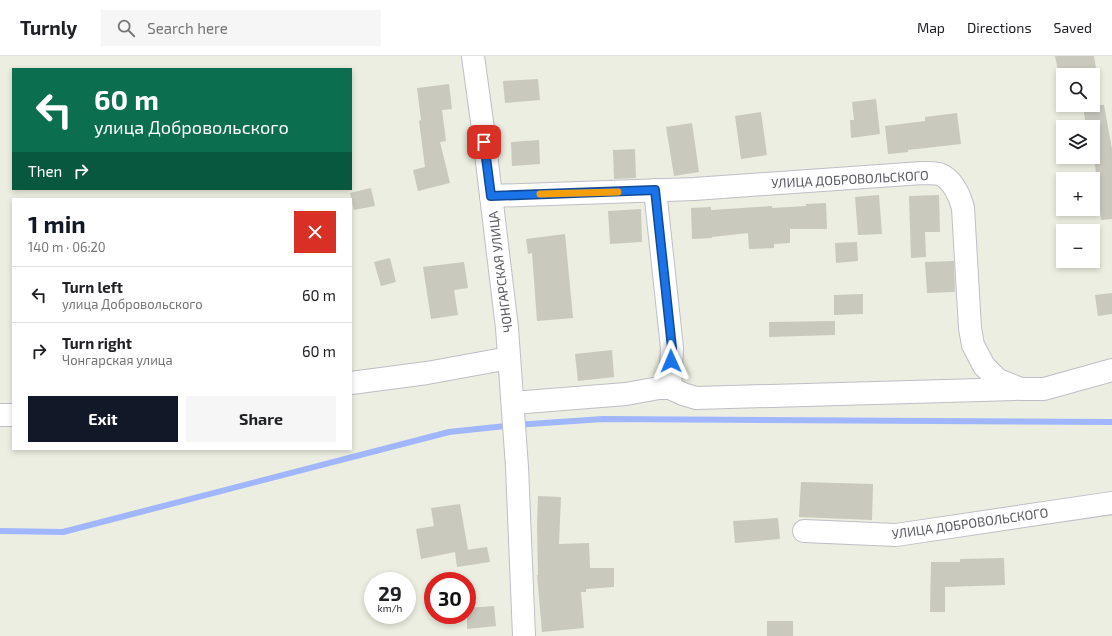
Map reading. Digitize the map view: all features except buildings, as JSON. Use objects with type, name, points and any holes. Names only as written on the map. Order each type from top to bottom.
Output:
[{"type":"street","name":"ЧОНГАРСКАЯ УЛИЦА","points":[[473,56],[507,328],[518,467],[524,636]]},
{"type":"street","name":"УЛИЦА ДОБРОВОЛЬСКОГО","points":[[491,196],[694,189],[922,173],[940,174],[951,183],[960,196],[963,208],[970,328],[973,345],[984,366],[998,380],[1021,388],[1044,389],[1112,370]]},
{"type":"street","points":[[655,190],[672,348],[670,388]]},
{"type":"street","points":[[352,383],[427,373],[509,358]]},
{"type":"street","points":[[512,398],[626,394],[659,388],[670,388],[696,398],[1021,388]]},
{"type":"street","points":[[0,415],[12,415]]},
{"type":"street","name":"УЛИЦА ДОБРОВОЛЬСКОГО","points":[[804,531],[896,535],[1112,503]]},
{"type":"waterway","points":[[0,531],[63,532],[449,432],[515,425],[603,419],[1112,422]]},
{"type":"slow traffic","points":[[540,194],[618,192]]},
{"type":"route","points":[[484,142],[491,196],[655,190],[672,348],[671,361]]}]
